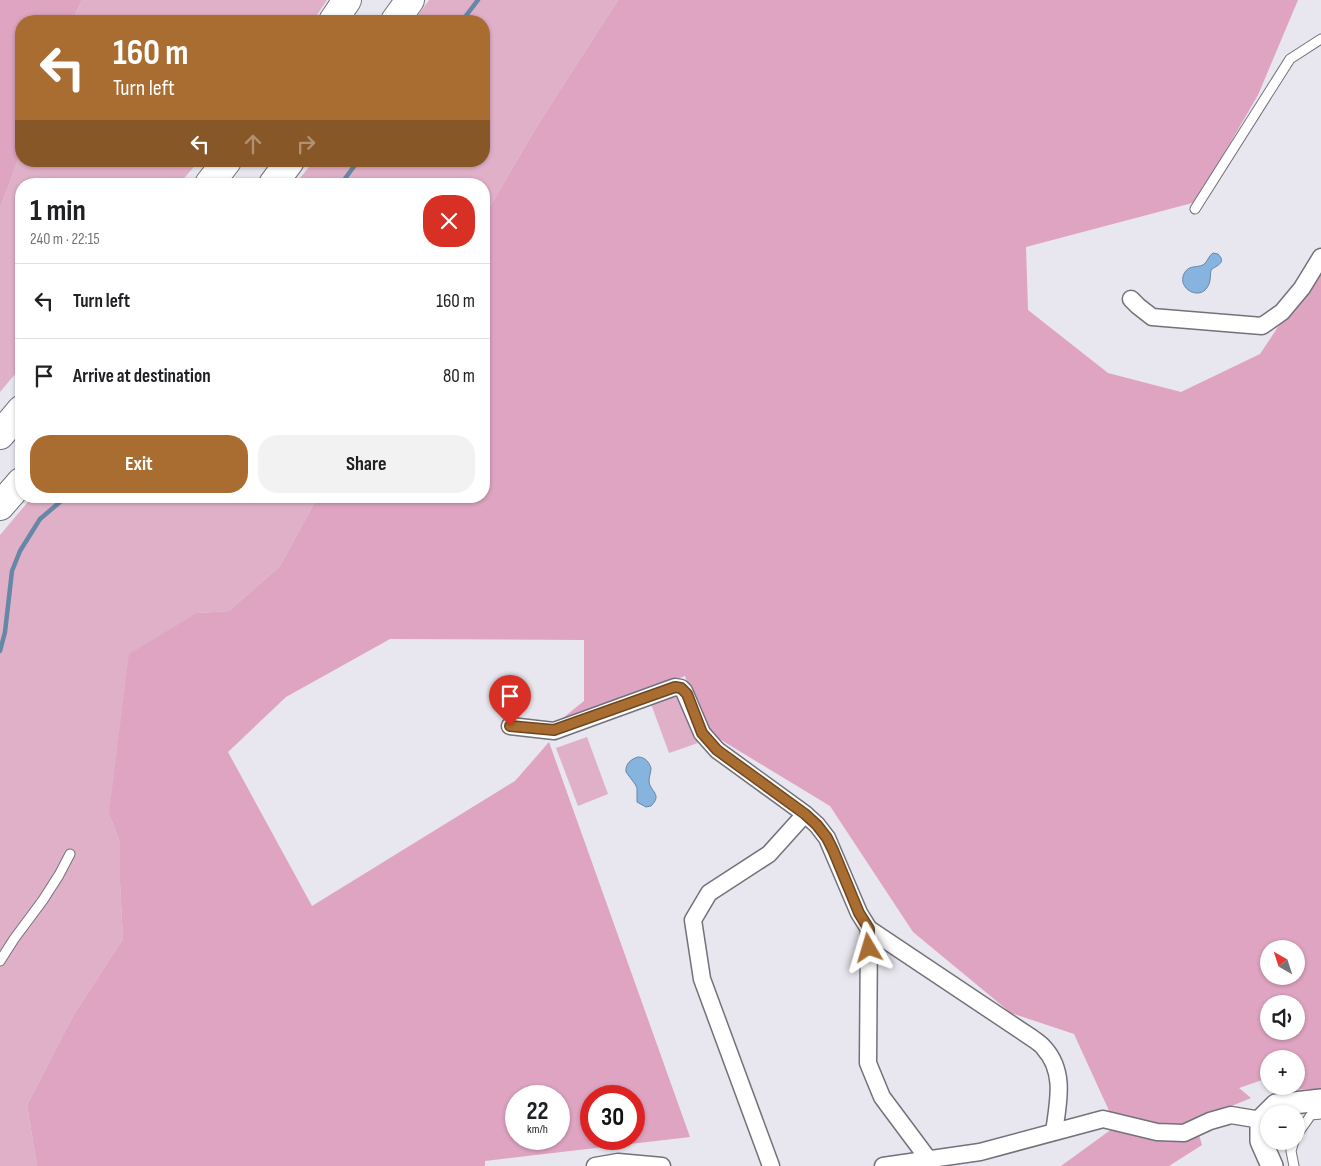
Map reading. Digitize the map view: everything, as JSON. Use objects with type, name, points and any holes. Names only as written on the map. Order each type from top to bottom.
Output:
[{"type":"highway","points":[[337,15],[348,0]]},
{"type":"highway","points":[[399,15],[410,0]]},
{"type":"highway","points":[[213,178],[222,167]]},
{"type":"highway","points":[[277,178],[286,167]]},
{"type":"highway","points":[[0,435],[15,417]]},
{"type":"highway","points":[[0,506],[15,489]]},
{"type":"street","points":[[1132,299],[1152,317],[1262,326],[1282,312],[1302,288],[1321,257]]},
{"type":"street","points":[[510,726],[554,730],[675,687],[681,688],[687,694],[698,724],[709,742],[817,825],[827,838],[859,913],[869,929],[1045,1048],[1058,1074],[1060,1088],[1054,1132]]},
{"type":"street","points":[[771,1166],[702,979],[694,920],[709,893],[769,854],[805,814]]},
{"type":"street","points":[[869,929],[868,1063],[882,1098],[929,1160]]},
{"type":"street","points":[[1276,1105],[1321,1100]]},
{"type":"street","points":[[883,1166],[980,1152],[1103,1119],[1157,1132],[1184,1133],[1210,1121],[1231,1115],[1260,1120]]},
{"type":"street","points":[[1265,1150],[1272,1166]]},
{"type":"street","points":[[595,1166],[618,1162],[662,1166]]},
{"type":"lane","points":[[1196,209],[1290,59],[1321,39]]},
{"type":"lane","points":[[0,961],[43,900],[70,854]]},
{"type":"lane","points":[[1305,1123],[1311,1115],[1321,1114]]},
{"type":"lane","points":[[1291,1150],[1294,1166]]},
{"type":"shaded area","points":[[0,0],[82,0],[75,15],[15,15],[15,167],[0,208]]},
{"type":"shaded area","points":[[82,0],[327,0],[317,15],[75,15]]},
{"type":"shaded area","points":[[429,0],[618,0],[537,126],[490,207],[490,178],[300,178],[309,167],[490,167],[490,15],[418,15]]},
{"type":"shaded area","points":[[618,0],[1298,0],[1258,95],[1196,202],[1026,247],[1028,310],[1108,373],[1181,392],[1260,354],[1321,262],[1321,1089],[1305,1089],[1305,1050],[1260,1050],[1260,1081],[1239,1088],[1251,1098],[1195,1121],[1202,1145],[1169,1166],[1061,1166],[1116,1126],[1074,1034],[1011,1013],[913,932],[830,806],[703,729],[685,676],[553,726],[584,701],[584,640],[390,639],[286,697],[228,752],[312,906],[515,781],[549,742],[690,1137],[645,1142],[645,1085],[580,1085],[580,1150],[485,1161],[485,1166],[37,1166],[27,1105],[73,1016],[123,939],[120,842],[109,814],[129,654],[197,613],[229,611],[280,566],[314,503],[490,503],[490,207],[537,126]]},
{"type":"shaded area","points":[[15,167],[194,167],[184,178],[15,178],[15,374],[0,392],[0,208]]},
{"type":"shaded area","points":[[27,503],[314,503],[280,566],[229,611],[197,613],[109,814],[120,842],[123,939],[73,1016],[27,1105],[37,1166],[0,1166],[0,535]]},
{"type":"shaded area","points":[[680,693],[698,743],[669,753],[651,704]]},
{"type":"shaded area","points":[[587,737],[608,794],[578,806],[556,748]]},
{"type":"water","points":[[1213,253],[1218,254],[1222,260],[1211,270],[1208,286],[1200,293],[1190,291],[1183,283],[1185,272],[1191,268],[1203,265]]},
{"type":"water","points":[[638,757],[646,760],[651,768],[649,781],[656,799],[651,806],[646,807],[637,802],[637,788],[626,772],[629,762]]},
{"type":"waterway","points":[[467,15],[478,0]]},
{"type":"waterway","points":[[345,178],[354,167]]},
{"type":"waterway","points":[[0,651],[5,632],[12,571],[20,551],[40,519],[59,503]]},
{"type":"route","points":[[510,726],[554,730],[675,687],[681,688],[687,694],[702,733],[709,742],[717,750],[805,814],[827,838],[859,913],[869,929],[869,948]]}]
